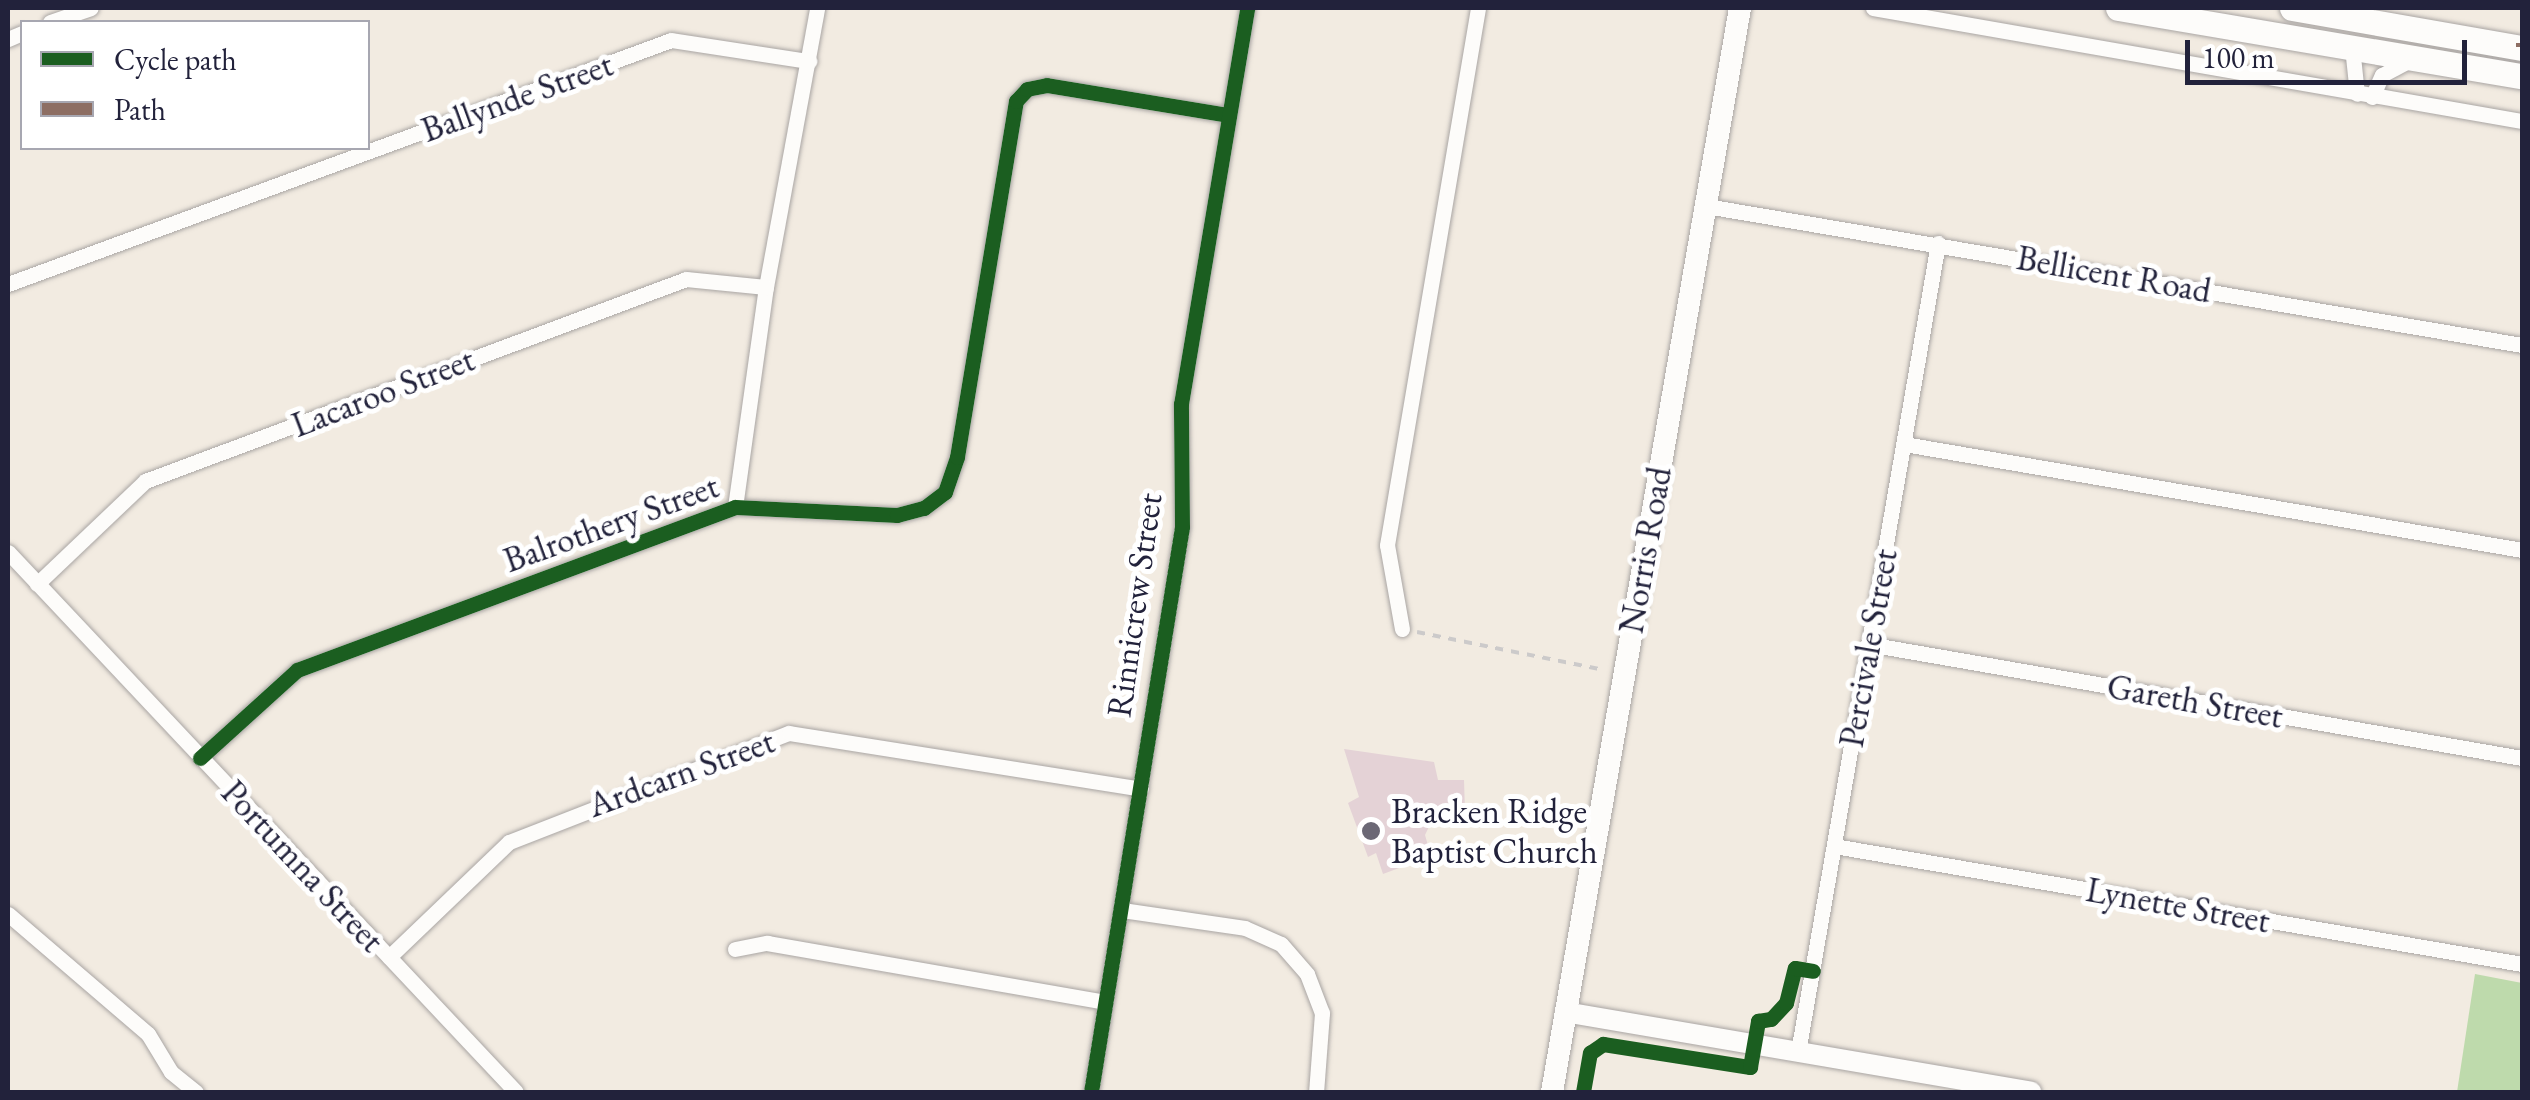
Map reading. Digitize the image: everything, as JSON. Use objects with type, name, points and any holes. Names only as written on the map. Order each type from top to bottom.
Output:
[{"type":"main road","name":"Norris Road","points":[[1552,1092],[1740,8]]},
{"type":"main road","points":[[2118,8],[2522,76]]},
{"type":"main road","points":[[2298,8],[2522,46]]},
{"type":"street","points":[[56,20],[90,8]]},
{"type":"street","points":[[735,506],[766,287],[817,8]]},
{"type":"street","name":"Rinnicrew Street","points":[[1091,1092],[1182,528],[1181,404],[1247,8]]},
{"type":"street","points":[[1402,629],[1388,545],[1478,8]]},
{"type":"street","points":[[1874,8],[2364,96],[2522,120]]},
{"type":"street","name":"Ballynde Street","points":[[8,284],[671,40],[809,62]]},
{"type":"street","points":[[2352,48],[2364,96]]},
{"type":"street","points":[[2364,96],[2382,75],[2414,58]]},
{"type":"street","name":"Balrothery Street","points":[[200,758],[297,670],[735,506],[897,515],[924,508],[945,492],[957,457],[1012,118],[1027,89],[1047,85],[1228,115]]},
{"type":"street","name":"Bellicent Road","points":[[1706,206],[2522,345]]},
{"type":"street","name":"Percivale Street","points":[[1798,1052],[1938,243]]},
{"type":"street","name":"Lacaroo Street","points":[[38,584],[145,481],[686,279],[766,287]]},
{"type":"street","points":[[1904,444],[2522,550]]},
{"type":"street","name":"Portumna Street","points":[[8,552],[516,1092]]},
{"type":"street","name":"Gareth Street","points":[[1868,644],[2522,758]]},
{"type":"street","name":"Ardcarn Street","points":[[388,957],[509,842],[789,733],[1141,789]]},
{"type":"street","name":"Lynette Street","points":[[1834,846],[2522,964]]},
{"type":"street","points":[[1122,910],[1245,928],[1281,944],[1307,974],[1322,1012],[1316,1092]]},
{"type":"street","points":[[8,914],[148,1034],[172,1072],[196,1092]]},
{"type":"street","points":[[734,948],[768,943],[1106,1002]]},
{"type":"street","points":[[1566,1012],[2031,1092]]},
{"type":"path","points":[[1402,629],[1604,670]]},
{"type":"green space","points":[[2475,974],[2522,983],[2522,1092],[2457,1092]]},
{"type":"building","points":[[1344,749],[1434,762],[1438,780],[1464,780],[1465,811],[1439,806],[1425,835],[1431,856],[1383,874],[1376,853],[1368,857],[1348,803],[1359,797]]},
{"type":"cycle path","points":[[1091,1092],[1182,527],[1181,404],[1247,8]]},
{"type":"cycle path","points":[[200,758],[297,670],[735,507],[897,515],[924,508],[945,492],[957,457],[1016,101],[1027,89],[1047,85],[1228,115]]},
{"type":"cycle path","points":[[1583,1092],[1590,1053],[1603,1044],[1750,1067],[1758,1021],[1771,1019],[1786,1003],[1795,968],[1813,971]]},
{"type":"place","name":"Bracken Ridge Baptist Church","points":[[1371,831]]}]
